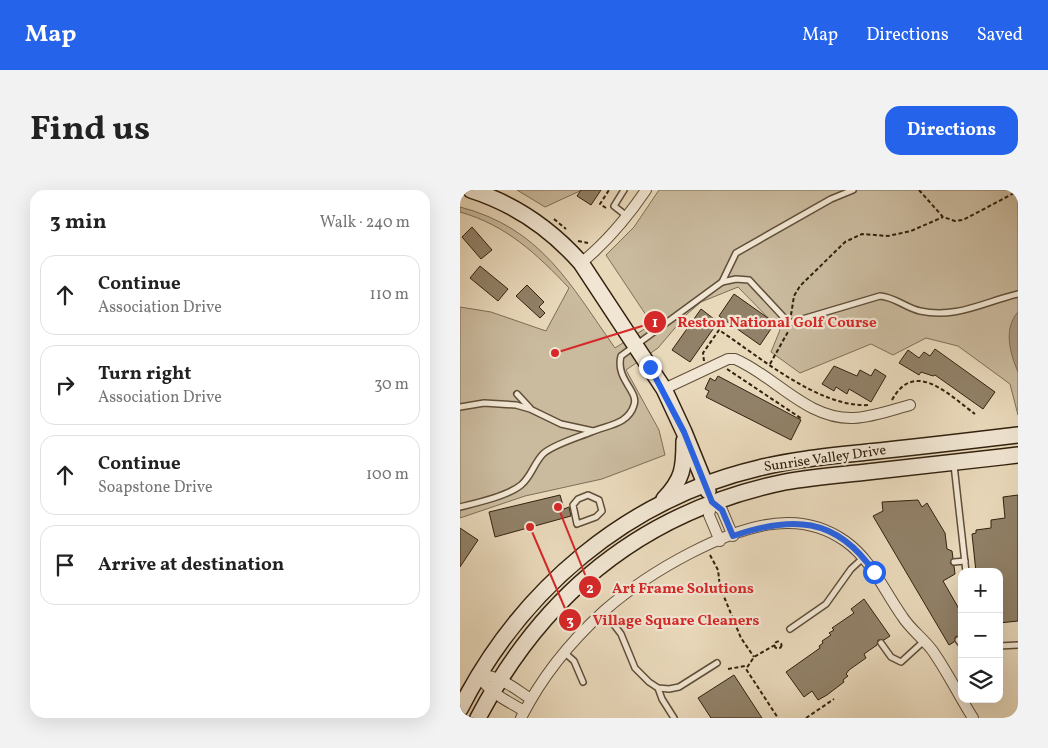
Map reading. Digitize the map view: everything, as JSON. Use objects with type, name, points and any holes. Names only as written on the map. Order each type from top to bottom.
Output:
[{"type":"main road","points":[[471,190],[489,193],[550,232],[581,263],[664,389],[684,432],[712,502]]},
{"type":"main road","points":[[658,505],[678,484],[682,475],[684,432]]},
{"type":"main road","name":"Sunrise Valley Drive","points":[[460,709],[479,675],[517,620],[560,573],[610,534],[658,505],[705,484],[757,468],[797,460],[1018,435]]},
{"type":"main road","name":"Sunrise Valley Drive","points":[[478,718],[495,685],[543,620],[593,570],[638,538],[712,502],[786,482],[1018,455]]},
{"type":"street","points":[[581,263],[598,250],[628,217],[646,190]]},
{"type":"street","points":[[664,389],[728,359],[735,359],[810,406],[830,415],[860,417],[910,405]]},
{"type":"street","points":[[720,540],[709,515],[712,502],[722,510],[733,536]]},
{"type":"street","points":[[479,675],[488,674],[495,685],[523,714],[531,699],[565,653],[604,612],[654,574],[720,540],[775,524],[806,524],[840,538],[864,557],[904,619],[934,654],[973,718]]},
{"type":"street","points":[[495,685],[531,699]]},
{"type":"lane","points":[[624,190],[614,206],[628,217]]},
{"type":"lane","points":[[722,282],[736,253],[831,199],[853,190]]},
{"type":"lane","points":[[460,508],[520,486],[542,455],[549,450],[621,421],[635,403],[634,396],[624,381],[619,364],[625,351],[652,335],[722,282],[736,279],[749,280],[757,286],[789,323],[880,296],[888,297],[911,309],[944,313],[965,310],[1018,294]]},
{"type":"lane","points":[[517,394],[530,409]]},
{"type":"lane","points":[[460,407],[484,402],[516,405],[530,409],[561,424],[594,431]]},
{"type":"lane","points":[[953,462],[965,568]]},
{"type":"lane","points":[[588,496],[599,500],[602,507],[599,514],[577,524],[575,502],[588,496]]},
{"type":"lane","points":[[790,629],[826,604],[851,568],[864,557]]},
{"type":"lane","points":[[954,562],[964,561]]},
{"type":"lane","points":[[604,612],[620,634],[635,668],[658,688],[669,689],[679,687],[717,663]]},
{"type":"lane","points":[[881,643],[891,656],[901,662],[924,641]]},
{"type":"lane","points":[[1003,646],[1018,645]]},
{"type":"lane","points":[[565,653],[574,662],[583,682]]},
{"type":"lane","points":[[658,688],[662,699],[674,718]]},
{"type":"path","points":[[919,190],[943,218],[955,222],[963,220],[1018,192]]},
{"type":"path","points":[[770,364],[789,330],[794,296],[800,286],[845,242],[862,234],[888,236],[911,231],[943,218]]},
{"type":"path","points":[[704,361],[703,353],[719,330],[826,398],[857,406],[874,405]]},
{"type":"path","points":[[726,369],[802,419]]},
{"type":"path","points":[[891,403],[897,391],[914,380],[925,380],[975,414]]},
{"type":"path","points":[[705,547],[718,570],[720,587],[740,638],[754,656]]},
{"type":"path","points":[[728,669],[746,666],[754,656],[775,645]]},
{"type":"path","points":[[746,666],[748,674],[778,718]]},
{"type":"path","points":[[806,718],[834,699]]},
{"type":"shaded area","points":[[517,190],[582,190],[545,207]]},
{"type":"shaded area","points":[[659,190],[1018,190],[1018,415],[1010,384],[958,346],[926,338],[893,355],[871,344],[800,373],[771,352],[780,330],[738,287],[701,302],[686,315],[658,348],[626,370],[659,430],[665,455],[602,479],[525,496],[460,518],[460,307],[491,312],[546,331],[569,288],[533,252],[520,242],[492,225],[460,212],[460,207],[488,216],[512,229],[533,244],[568,281],[615,348],[652,324],[606,255],[634,227]]},
{"type":"shaded area","points":[[1018,312],[1018,372],[1009,341],[1009,333],[1013,319]]},
{"type":"building","points":[[581,190],[601,190],[591,205],[577,196]]},
{"type":"building","points":[[472,227],[492,250],[481,259],[462,237]]},
{"type":"building","points":[[480,266],[508,289],[498,301],[470,278]]},
{"type":"building","points":[[527,285],[544,302],[539,307],[545,313],[540,318],[516,296]]},
{"type":"building","points":[[734,294],[775,323],[760,345],[719,316]]},
{"type":"building","points":[[701,309],[718,322],[690,362],[672,350]]},
{"type":"building","points":[[935,349],[995,392],[983,409],[935,375],[921,372],[919,375],[899,363],[908,350],[919,358],[924,352],[930,356]]},
{"type":"building","points":[[834,366],[857,376],[860,370],[871,376],[875,369],[886,376],[871,402],[849,389],[847,394],[836,387],[834,391],[822,384]]},
{"type":"building","points":[[718,376],[801,420],[791,440],[706,397],[709,391],[705,389],[710,378],[715,381]]},
{"type":"building","points":[[560,495],[564,509],[569,507],[571,516],[495,537],[489,512]]},
{"type":"building","points":[[1018,495],[1018,621],[1003,623],[1003,568],[976,568],[972,534],[976,533],[976,530],[991,528],[991,520],[1005,518],[1003,497]]},
{"type":"building","points":[[918,500],[922,507],[927,503],[945,533],[947,549],[952,551],[953,558],[950,563],[954,566],[955,574],[943,581],[958,607],[958,637],[956,636],[954,642],[949,645],[873,516],[883,511],[882,502]]},
{"type":"building","points":[[460,528],[478,540],[460,567]]},
{"type":"building","points":[[864,599],[890,636],[884,640],[878,640],[877,645],[864,654],[866,658],[849,670],[846,674],[848,676],[843,680],[844,682],[827,695],[818,700],[812,691],[804,697],[786,672],[820,648],[819,646],[823,643],[822,641],[831,635],[829,633],[834,630],[832,628],[854,613],[851,609]]},
{"type":"building","points":[[734,675],[762,718],[711,718],[698,698]]},
{"type":"place","name":"Reston National Golf Course","points":[[555,353]]},
{"type":"place","name":"Art Frame Solutions","points":[[558,507]]},
{"type":"place","name":"Village Square Cleaners","points":[[530,527]]},
{"type":"route","points":[[650,367],[664,389],[684,432],[712,502],[722,510],[733,536],[775,524],[790,522],[810,525],[827,531],[846,542],[861,554],[874,572]]}]
